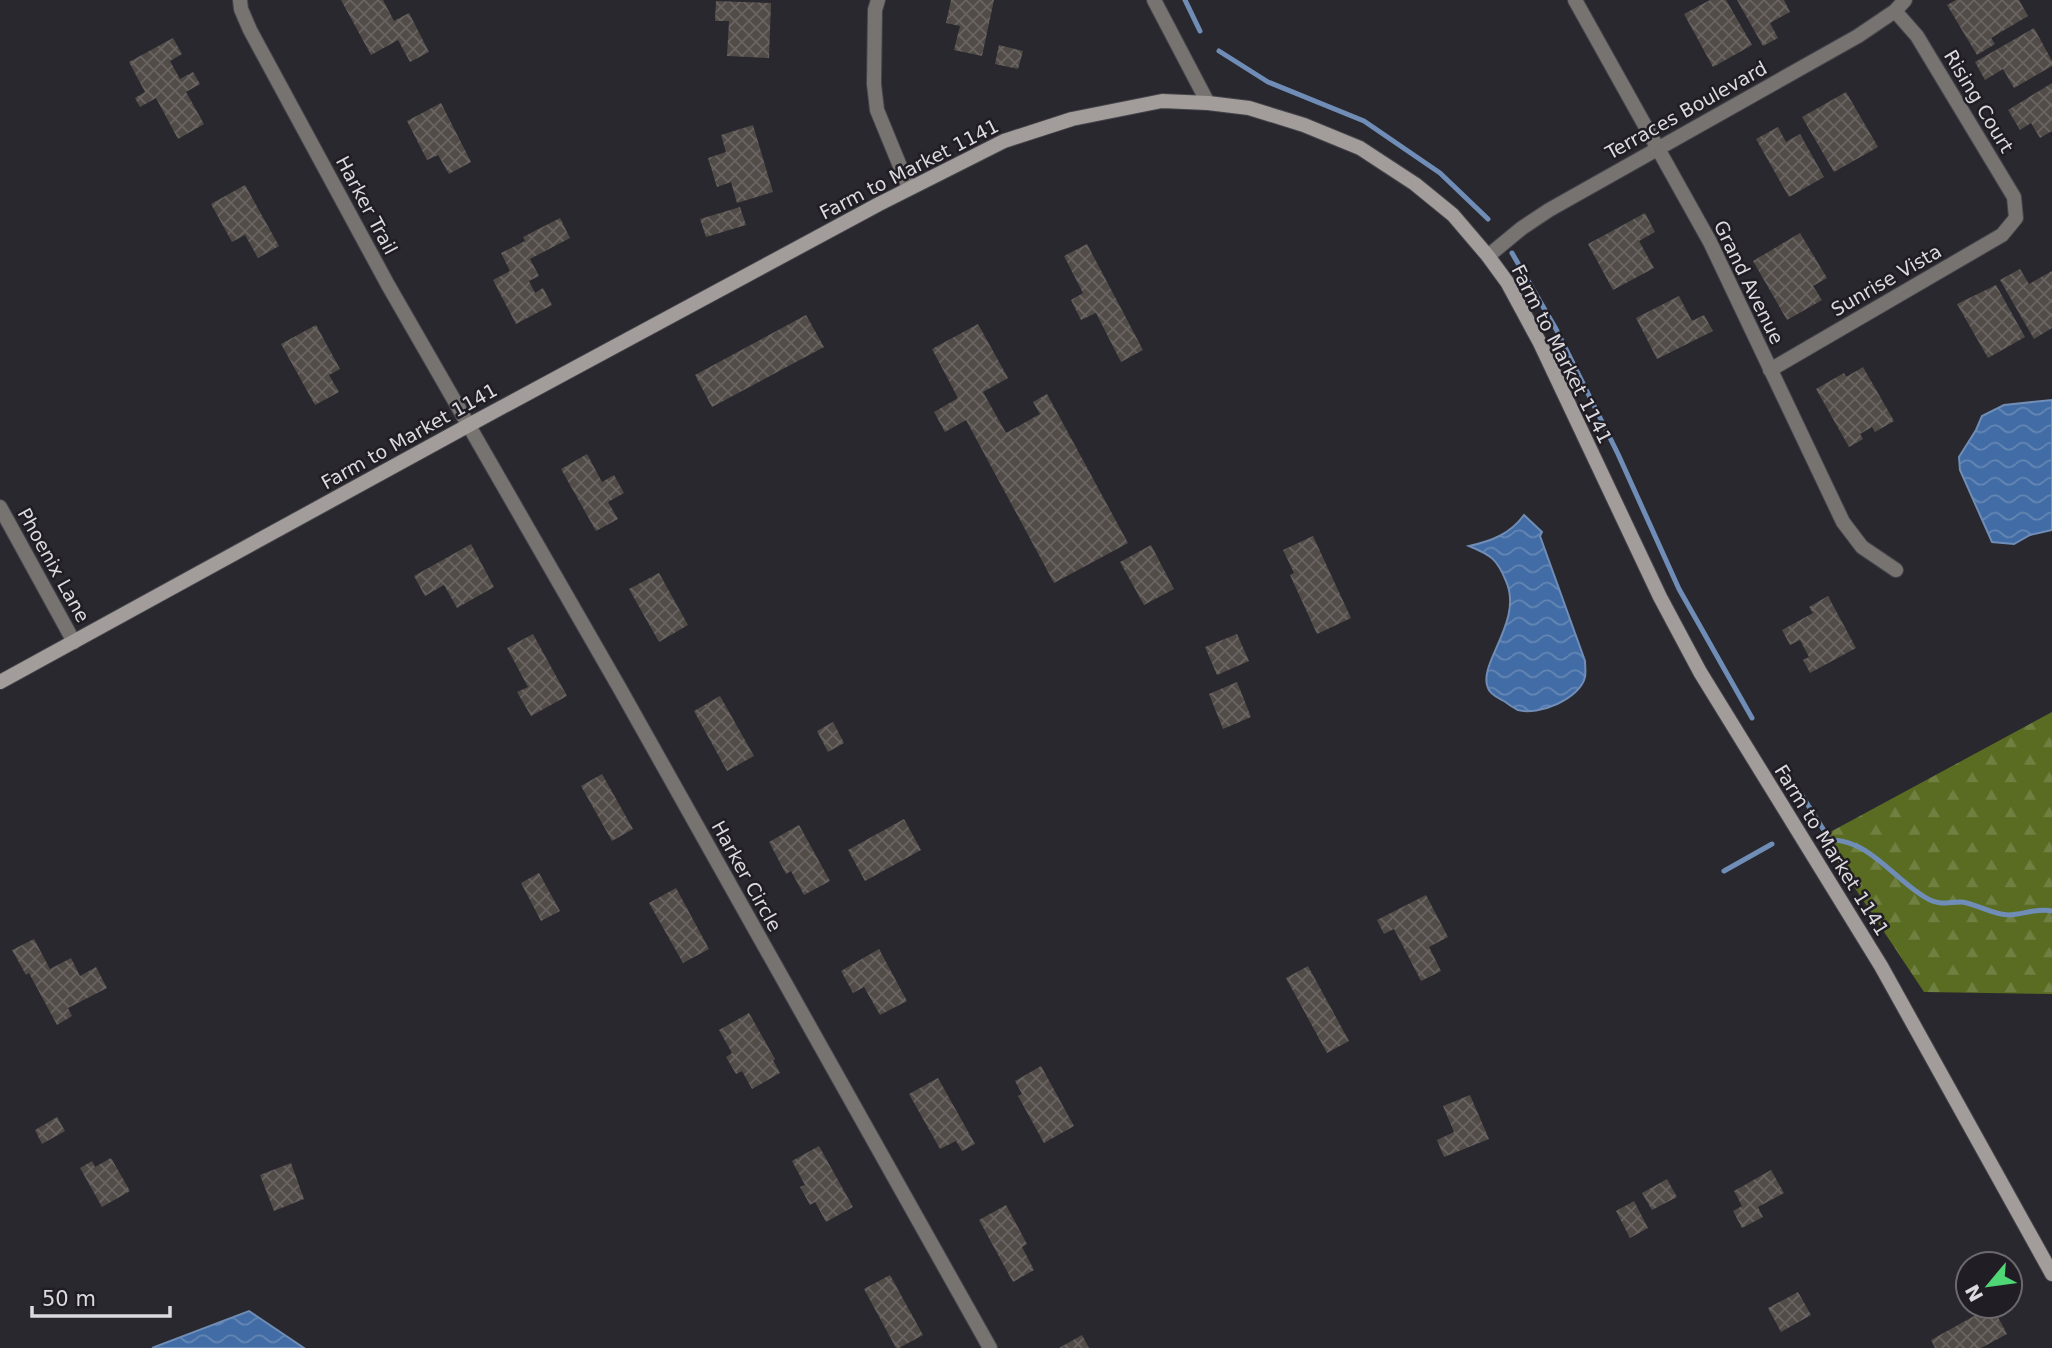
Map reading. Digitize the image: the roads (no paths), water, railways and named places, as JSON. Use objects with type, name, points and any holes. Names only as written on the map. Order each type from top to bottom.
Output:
[{"type":"street","name":"Harker Trail","points":[[240,0],[250,30],[358,232],[469,425]]},
{"type":"street","points":[[878,0],[875,10],[874,84],[877,110],[909,188]]},
{"type":"street","points":[[1154,0],[1208,103]]},
{"type":"street","name":"Grand Avenue","points":[[1575,0],[1710,242],[1843,522],[1862,547],[1896,570]]},
{"type":"street","name":"Terraces Boulevard","points":[[1488,256],[1549,210],[1858,36],[1900,6]]},
{"type":"street","name":"Rising Court","points":[[1900,6],[2014,197],[2017,218]]},
{"type":"street","name":"Farm to Market 1141","points":[[0,682],[469,425],[909,188],[1004,141],[1072,119],[1162,101],[1249,108],[1304,125],[1360,148],[1415,184],[1453,215],[1507,282],[1540,343],[1660,597],[1700,671],[1881,966],[2052,1274]]},
{"type":"street","name":"Sunrise Vista","points":[[1770,370],[2002,235],[2017,218]]},
{"type":"street","name":"Harker Circle","points":[[469,425],[990,1348]]},
{"type":"street","name":"Phoenix Lane","points":[[0,507],[74,642]]},
{"type":"water","points":[[2052,400],[2052,530],[2030,535],[2014,544],[1992,542],[1960,470],[1959,457],[1982,416],[2004,405]]},
{"type":"water","points":[[1524,515],[1542,532],[1540,536],[1585,661],[1582,685],[1567,699],[1547,708],[1526,711],[1518,710],[1488,688],[1486,678],[1505,626],[1510,596],[1506,581],[1496,563],[1488,555],[1469,546],[1500,536]]},
{"type":"water","points":[[249,1311],[304,1348],[152,1348]]},
{"type":"waterway","points":[[1185,0],[1200,31]]},
{"type":"waterway","points":[[1219,51],[1268,82],[1364,121],[1440,173],[1488,219]]},
{"type":"waterway","points":[[1512,253],[1556,329],[1618,454],[1679,589],[1752,718]]},
{"type":"waterway","points":[[1801,794],[1830,840],[1845,842],[1871,854],[1918,893],[1934,902],[1962,902],[2003,915],[2052,911]]},
{"type":"waterway","points":[[1724,871],[1772,844]]}]
